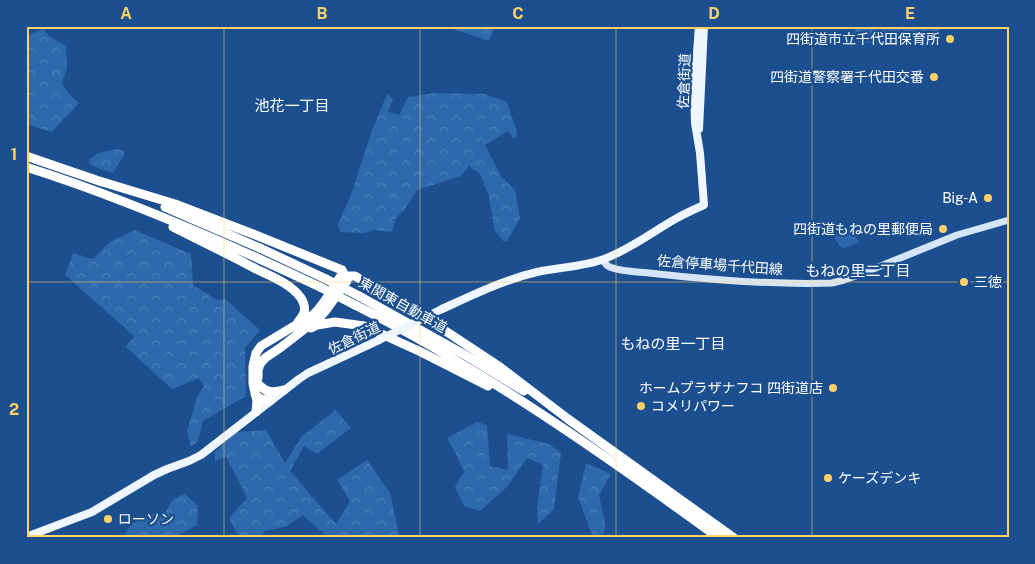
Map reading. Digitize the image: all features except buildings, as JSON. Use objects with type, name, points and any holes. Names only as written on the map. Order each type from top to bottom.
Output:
[{"type":"highway","name":"東関東自動車道","points":[[26,156],[96,180],[197,220],[359,296],[465,355],[572,422],[734,538]]},
{"type":"highway","name":"東関東自動車道","points":[[26,167],[102,193],[200,233],[320,287],[386,321],[461,363],[567,430],[719,538]]},
{"type":"highway","points":[[96,180],[175,204],[342,270],[347,280],[320,317],[262,346],[256,353],[252,375],[253,384],[261,403]]},
{"type":"highway","points":[[102,193],[280,281],[302,299],[305,307],[298,329],[260,364],[258,384],[261,403]]},
{"type":"highway","points":[[345,276],[355,276],[441,328],[500,366],[572,422]]},
{"type":"highway","points":[[298,329],[335,322],[355,324],[372,329],[482,383],[567,430]]},
{"type":"highway","points":[[258,384],[267,392],[284,390]]},
{"type":"main road","name":"佐倉街道","points":[[26,537],[92,512],[154,475],[196,458],[207,451],[261,403],[308,374],[478,292],[523,276],[603,260],[625,250],[676,218],[704,205],[698,136],[695,123],[694,92],[699,26]]},
{"type":"main road","name":"佐倉街道","points":[[698,136],[704,26]]},
{"type":"main road","name":"佐倉停車場千代田線","points":[[603,260],[608,266],[624,270],[681,277],[742,282],[832,283],[856,276],[957,235],[1009,220]]},
{"type":"green space","points":[[444,26],[495,26],[489,41]]},
{"type":"green space","points":[[855,26],[948,26],[910,44],[854,42]]},
{"type":"green space","points":[[43,29],[50,37],[66,46],[67,68],[62,83],[68,93],[79,103],[52,132],[26,124],[26,36]]},
{"type":"green space","points":[[434,93],[485,94],[507,102],[517,137],[513,138],[508,131],[485,145],[501,176],[515,190],[520,219],[507,241],[503,241],[494,229],[489,196],[480,174],[469,166],[461,176],[417,190],[405,209],[396,218],[392,232],[373,230],[365,233],[340,232],[338,225],[352,192],[371,133],[387,94],[393,99],[388,112],[399,115],[408,97]]},
{"type":"green space","points":[[116,149],[124,151],[124,155],[113,173],[89,164],[90,159],[98,153]]},
{"type":"green space","points":[[848,226],[859,242],[842,249],[833,236]]},
{"type":"green space","points":[[135,230],[191,254],[193,285],[217,300],[225,299],[260,330],[245,348],[246,396],[203,421],[198,441],[191,447],[187,431],[197,397],[204,386],[199,378],[172,389],[126,347],[134,336],[65,275],[73,253],[93,259],[111,241]]},
{"type":"green space","points":[[336,410],[351,428],[317,454],[304,446],[290,471],[336,524],[350,501],[337,480],[367,460],[390,493],[399,535],[405,538],[329,538],[303,515],[285,527],[265,531],[259,538],[239,538],[229,518],[247,498],[226,457],[215,461],[215,452],[236,432],[266,430],[285,463],[302,436]]},
{"type":"green space","points":[[477,422],[487,425],[490,466],[508,470],[507,434],[549,444],[561,453],[554,509],[538,524],[537,508],[543,465],[527,458],[507,487],[480,511],[464,506],[455,487],[464,472],[447,438]]},
{"type":"green space","points":[[586,463],[611,474],[599,495],[606,527],[601,538],[593,538],[578,497]]},
{"type":"green space","points":[[185,494],[198,506],[197,525],[173,538],[124,538],[127,530],[137,520],[149,513],[163,517],[173,499]]},
{"type":"place","name":"四街道市立千代田保育所","points":[[950,39]]},
{"type":"place","name":"四街道警察署千代田交番","points":[[934,77]]},
{"type":"place","name":"Big-A","points":[[988,198]]},
{"type":"place","name":"四街道もねの里郵便局","points":[[943,229]]},
{"type":"place","name":"三徳","points":[[964,282]]},
{"type":"place","name":"ホームプラザナフコ 四街道店","points":[[833,388]]},
{"type":"place","name":"コメリパワー","points":[[641,406]]},
{"type":"place","name":"ケーズデンキ","points":[[828,478]]},
{"type":"place","name":"ローソン","points":[[108,519]]},
{"type":"district","name":"池花一丁目","points":[[292,105]]},
{"type":"district","name":"もねの里二丁目","points":[[858,270]]},
{"type":"district","name":"もねの里一丁目","points":[[673,343]]}]
